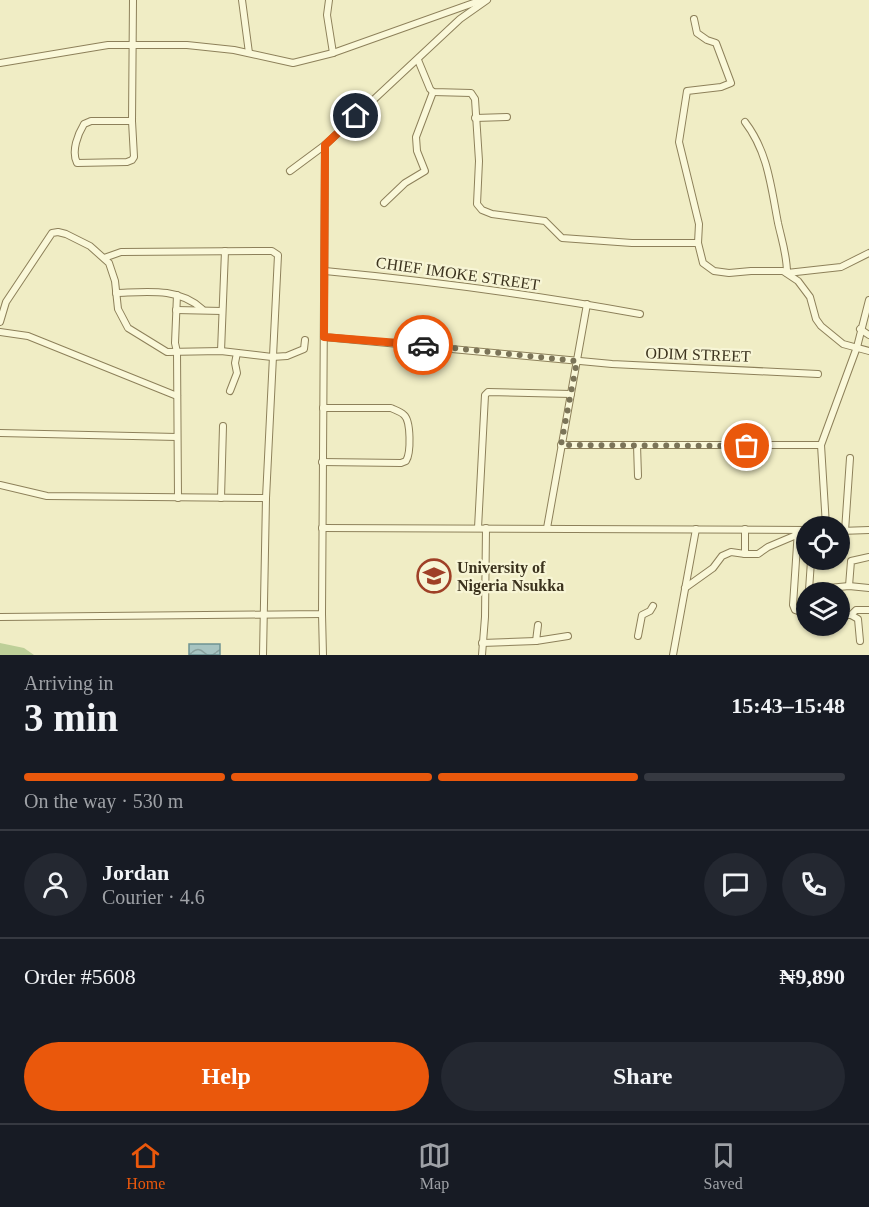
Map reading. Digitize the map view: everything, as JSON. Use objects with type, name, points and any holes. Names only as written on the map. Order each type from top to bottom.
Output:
[{"type":"street","points":[[132,121],[91,121],[84,124],[77,140],[75,159],[77,163],[132,160],[133,0]]},
{"type":"street","points":[[242,0],[249,53]]},
{"type":"street","points":[[329,0],[327,15],[333,53]]},
{"type":"street","points":[[453,0],[461,7],[465,15]]},
{"type":"street","points":[[0,63],[108,45],[187,45],[249,53],[293,63],[333,53],[482,0]]},
{"type":"street","points":[[290,171],[325,145],[465,15],[487,0]]},
{"type":"street","points":[[694,19],[697,33],[716,43],[731,83],[721,87],[687,90],[679,142],[699,224],[698,243],[703,262],[714,271],[729,273],[777,271],[787,273],[841,267],[869,252]]},
{"type":"street","points":[[384,203],[405,183],[425,171],[417,151],[416,137],[433,92],[418,60]]},
{"type":"street","points":[[433,92],[471,93],[475,99],[479,161],[477,204],[482,210],[492,214],[545,221],[562,237],[632,243],[698,243]]},
{"type":"street","points":[[476,118],[507,117]]},
{"type":"street","points":[[745,122],[753,133],[766,161],[785,246],[787,273],[798,281],[810,297],[816,320],[821,326],[843,344],[869,351]]},
{"type":"street","points":[[323,655],[325,145]]},
{"type":"street","points":[[0,322],[6,302],[52,234],[58,232],[90,246],[109,263],[118,309],[128,328],[167,352],[221,351],[272,357],[287,356],[304,349],[304,340]]},
{"type":"street","points":[[221,351],[225,251]]},
{"type":"street","points":[[104,258],[121,252],[272,251],[278,255],[266,498],[263,655]]},
{"type":"street","name":"CHIEF IMOKE STREET","points":[[325,271],[387,276],[587,304],[640,314]]},
{"type":"street","points":[[116,293],[163,291],[195,302],[202,309]]},
{"type":"street","points":[[177,295],[175,343],[177,352],[178,498]]},
{"type":"street","points":[[825,516],[821,445],[857,347],[869,300]]},
{"type":"street","points":[[547,528],[587,304]]},
{"type":"street","points":[[176,310],[222,311]]},
{"type":"street","points":[[860,328],[869,335]]},
{"type":"street","points":[[0,332],[28,336],[177,396]]},
{"type":"street","name":"ODIM STREET","points":[[324,337],[654,367],[722,368],[818,374]]},
{"type":"street","points":[[230,391],[237,373],[235,363],[237,353]]},
{"type":"street","points":[[482,655],[485,617],[482,528],[485,395],[488,392],[571,394]]},
{"type":"street","points":[[322,462],[401,463],[406,461],[409,454],[408,422],[397,410],[391,408],[323,408]]},
{"type":"street","points":[[220,498],[223,426]]},
{"type":"street","points":[[0,433],[177,436]]},
{"type":"street","points":[[561,445],[821,445]]},
{"type":"street","points":[[637,445],[638,476]]},
{"type":"street","points":[[844,516],[850,458]]},
{"type":"street","points":[[0,485],[47,496],[266,498]]},
{"type":"street","points":[[322,528],[796,530]]},
{"type":"street","points":[[673,655],[696,529]]},
{"type":"street","points":[[745,529],[745,554]]},
{"type":"street","points":[[850,531],[869,530]]},
{"type":"street","points":[[685,588],[713,568],[722,556],[731,552],[758,554],[796,533]]},
{"type":"street","points":[[849,582],[850,561],[869,557]]},
{"type":"street","points":[[796,560],[793,605],[796,610]]},
{"type":"street","points":[[850,586],[869,588]]},
{"type":"street","points":[[638,636],[642,615],[650,611],[652,606]]},
{"type":"street","points":[[860,642],[858,619],[850,615],[856,610],[869,610]]},
{"type":"street","points":[[0,617],[322,614]]},
{"type":"street","points":[[536,641],[538,625]]},
{"type":"street","points":[[482,644],[536,641],[567,636]]},
{"type":"green space","points":[[0,643],[24,648],[34,655],[0,655]]},
{"type":"water","points":[[189,644],[220,644],[220,655],[189,655]]},
{"type":"way so far","points":[[423,345],[577,361],[561,445],[747,446]]},
{"type":"place","name":"University of Nigeria Nsukka","points":[[434,576]]},
{"type":"route","points":[[356,116],[325,145],[324,337],[423,345]]}]
